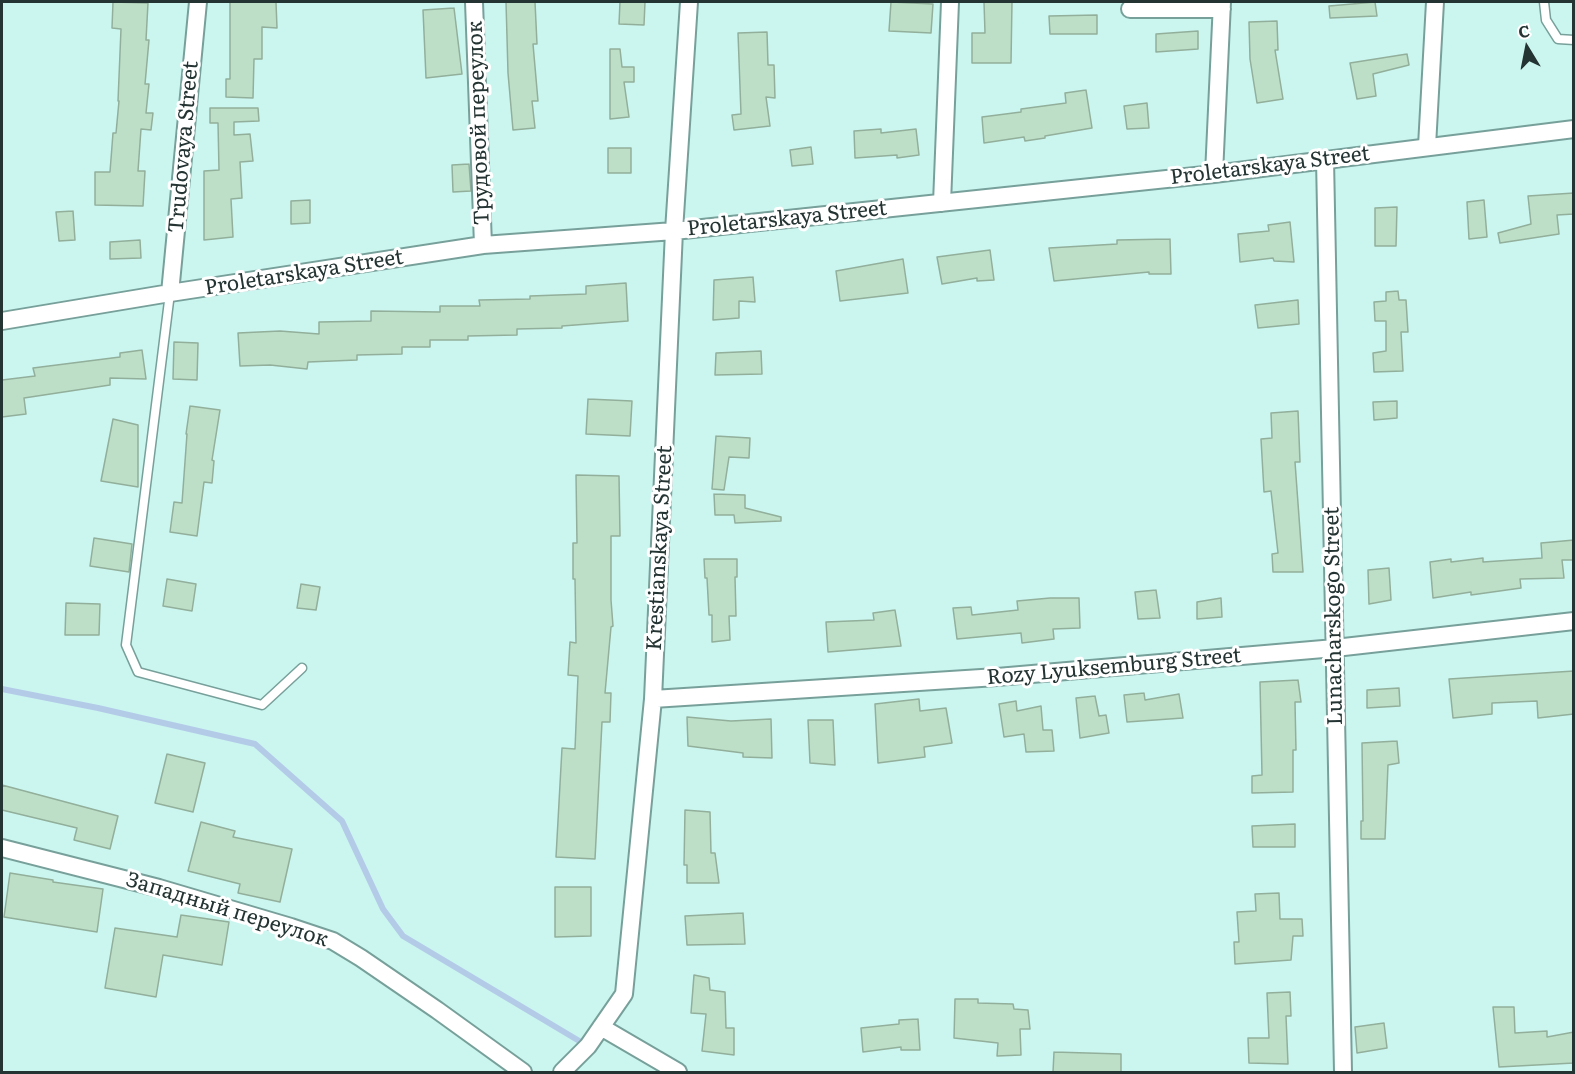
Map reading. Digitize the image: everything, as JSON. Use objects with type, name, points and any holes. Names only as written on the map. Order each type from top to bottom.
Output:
[{"type":"street","name":"Trudovaya Street","points":[[170,293],[198,2]]},
{"type":"street","name":"Трудовой переулок","points":[[474,2],[483,245]]},
{"type":"street","name":"Krestianskaya Street","points":[[562,1072],[588,1046],[624,994],[653,699],[674,231],[689,2]]},
{"type":"street","points":[[942,203],[950,2]]},
{"type":"street","points":[[1427,146],[1435,2]]},
{"type":"street","points":[[1130,9],[1222,5],[1214,174]]},
{"type":"street","name":"Proletarskaya Street","points":[[2,321],[483,245],[674,231],[942,203],[1214,174],[1574,129]]},
{"type":"street","name":"Lunacharskogo Street","points":[[1325,159],[1344,1072]]},
{"type":"street","name":"Rozy Lyuksemburg Street","points":[[653,699],[997,677],[1335,648],[1574,621]]},
{"type":"street","name":"Западный переулок","points":[[2,848],[159,888],[333,941],[438,1010],[523,1072]]},
{"type":"street","points":[[601,1027],[678,1072]]},
{"type":"lane","points":[[1544,2],[1546,20],[1558,39],[1574,40]]},
{"type":"lane","points":[[170,293],[126,645],[138,672],[262,705],[302,668]]},
{"type":"building","points":[[113,2],[148,3],[146,40],[149,40],[145,84],[149,84],[146,113],[153,113],[151,130],[141,129],[138,171],[145,171],[143,206],[95,205],[95,172],[110,172],[113,133],[116,133],[119,101],[121,29],[112,28]]},
{"type":"building","points":[[230,2],[276,2],[277,28],[262,27],[262,59],[254,59],[253,98],[226,97],[226,79],[230,79]]},
{"type":"building","points":[[506,2],[535,2],[537,44],[533,44],[538,101],[532,101],[535,128],[513,130],[508,73]]},
{"type":"building","points":[[620,2],[645,2],[644,25],[619,24]]},
{"type":"building","points":[[891,2],[933,4],[931,33],[889,31]]},
{"type":"building","points":[[984,2],[1012,2],[1011,63],[972,63],[972,33],[985,33]]},
{"type":"building","points":[[1375,2],[1377,16],[1330,18],[1329,6]]},
{"type":"building","points":[[454,8],[462,74],[426,78],[423,10]]},
{"type":"building","points":[[1097,15],[1097,34],[1050,34],[1049,16]]},
{"type":"building","points":[[1277,21],[1278,50],[1275,50],[1283,99],[1257,103],[1250,59],[1249,22]]},
{"type":"building","points":[[1198,31],[1198,49],[1156,52],[1156,34]]},
{"type":"building","points":[[767,32],[768,65],[774,65],[775,98],[766,97],[770,126],[734,130],[732,115],[741,114],[738,33]]},
{"type":"building","points":[[610,49],[620,49],[622,67],[634,67],[634,82],[624,82],[629,117],[610,119]]},
{"type":"building","points":[[1407,54],[1409,65],[1373,74],[1376,96],[1357,99],[1350,63]]},
{"type":"building","points":[[1086,90],[1092,128],[1025,141],[1024,137],[984,143],[982,117],[1066,103],[1065,93]]},
{"type":"building","points":[[1147,103],[1149,128],[1127,129],[1124,106]]},
{"type":"building","points":[[210,108],[258,108],[259,121],[234,122],[234,135],[250,134],[253,161],[240,162],[242,198],[231,199],[233,237],[204,240],[204,171],[219,170],[218,123],[210,123]]},
{"type":"building","points":[[881,129],[881,133],[916,129],[919,155],[897,158],[897,155],[855,158],[854,131]]},
{"type":"building","points":[[811,147],[813,164],[792,166],[790,150]]},
{"type":"building","points":[[608,148],[631,148],[631,173],[608,173]]},
{"type":"building","points":[[469,164],[471,191],[453,192],[452,165]]},
{"type":"building","points":[[1574,193],[1574,214],[1557,215],[1559,234],[1500,243],[1498,233],[1531,224],[1528,196]]},
{"type":"building","points":[[310,200],[310,223],[291,224],[291,201]]},
{"type":"building","points":[[1484,200],[1487,237],[1469,239],[1467,202]]},
{"type":"building","points":[[1397,207],[1396,246],[1375,246],[1375,208]]},
{"type":"building","points":[[73,211],[75,240],[59,241],[56,212]]},
{"type":"building","points":[[1290,222],[1294,262],[1274,261],[1273,258],[1240,262],[1238,234],[1269,231],[1268,225]]},
{"type":"building","points":[[1170,239],[1171,274],[1149,274],[1149,272],[1054,281],[1049,248],[1117,244],[1117,240]]},
{"type":"building","points":[[140,240],[141,258],[110,259],[110,242]]},
{"type":"building","points":[[990,250],[994,280],[977,281],[977,278],[942,284],[937,257]]},
{"type":"building","points":[[903,259],[908,293],[840,301],[836,271]]},
{"type":"building","points":[[753,277],[755,302],[739,301],[739,318],[713,320],[714,280]]},
{"type":"building","points":[[626,283],[628,321],[562,326],[562,328],[517,329],[517,335],[468,336],[468,340],[430,340],[430,347],[402,347],[402,354],[357,355],[357,360],[308,362],[307,369],[270,365],[240,366],[238,333],[280,331],[319,334],[319,322],[371,321],[371,311],[440,312],[440,306],[480,306],[479,300],[530,299],[530,296],[586,294],[586,286]]},
{"type":"building","points":[[1398,291],[1399,300],[1406,300],[1408,332],[1401,332],[1403,371],[1374,372],[1373,353],[1386,351],[1386,321],[1375,321],[1374,302],[1386,301],[1386,292]]},
{"type":"building","points":[[1298,300],[1299,324],[1258,328],[1255,305]]},
{"type":"building","points":[[174,342],[198,343],[197,380],[173,379]]},
{"type":"building","points":[[142,350],[146,379],[110,378],[110,385],[24,398],[26,414],[2,417],[2,380],[35,376],[33,368],[120,357],[120,353]]},
{"type":"building","points":[[761,351],[762,374],[715,375],[716,353]]},
{"type":"building","points":[[588,399],[632,401],[630,436],[586,434]]},
{"type":"building","points":[[1397,401],[1397,418],[1374,420],[1373,402]]},
{"type":"building","points":[[190,406],[220,410],[212,460],[214,461],[212,483],[204,482],[197,536],[170,532],[174,502],[182,503]]},
{"type":"building","points":[[1298,411],[1300,462],[1295,462],[1303,572],[1273,572],[1272,554],[1278,553],[1271,491],[1264,492],[1261,439],[1272,438],[1271,413]]},
{"type":"building","points":[[113,419],[138,425],[138,487],[101,481]]},
{"type":"building","points":[[716,436],[750,438],[749,458],[729,457],[724,490],[712,489]]},
{"type":"building","points":[[576,475],[619,476],[620,536],[611,536],[613,626],[611,627],[605,693],[611,693],[610,722],[602,722],[595,859],[556,857],[562,748],[575,749],[578,676],[568,675],[570,642],[576,643],[573,543],[577,543]]},
{"type":"building","points":[[714,494],[745,495],[745,508],[781,517],[781,521],[735,523],[734,515],[715,515]]},
{"type":"building","points":[[94,538],[132,544],[129,572],[90,566]]},
{"type":"building","points":[[1574,540],[1574,560],[1562,560],[1564,578],[1520,579],[1521,588],[1433,598],[1430,562],[1451,559],[1451,562],[1483,558],[1483,562],[1542,558],[1541,543]]},
{"type":"building","points":[[704,559],[737,559],[736,616],[729,616],[730,640],[712,642],[712,615],[709,615]]},
{"type":"building","points":[[1389,568],[1391,600],[1369,604],[1368,570]]},
{"type":"building","points":[[167,579],[196,584],[192,611],[163,606]]},
{"type":"building","points":[[301,584],[320,587],[316,610],[297,608]]},
{"type":"building","points":[[1156,590],[1160,618],[1138,619],[1135,592]]},
{"type":"building","points":[[1079,598],[1080,628],[1053,629],[1054,639],[1022,643],[1021,633],[957,639],[953,608],[971,607],[972,615],[1018,610],[1017,601]]},
{"type":"building","points":[[1221,598],[1222,617],[1197,619],[1197,602]]},
{"type":"building","points":[[66,603],[100,604],[99,635],[65,635]]},
{"type":"building","points":[[895,610],[901,646],[828,652],[826,622],[874,620],[873,613]]},
{"type":"building","points":[[1574,671],[1574,714],[1538,718],[1537,701],[1492,703],[1492,714],[1453,718],[1449,679]]},
{"type":"building","points":[[1298,680],[1301,702],[1295,702],[1296,750],[1293,750],[1293,792],[1252,793],[1252,776],[1262,775],[1260,682]]},
{"type":"building","points":[[1399,688],[1400,706],[1367,708],[1367,690]]},
{"type":"building","points":[[1144,693],[1145,700],[1179,694],[1183,718],[1127,722],[1124,695]]},
{"type":"building","points":[[1095,696],[1099,716],[1106,715],[1109,733],[1080,738],[1076,698]]},
{"type":"building","points":[[919,699],[920,711],[946,708],[952,743],[924,747],[925,757],[878,763],[875,704]]},
{"type":"building","points":[[1016,701],[1017,711],[1041,706],[1043,730],[1052,730],[1054,751],[1026,752],[1024,734],[1004,737],[999,704]]},
{"type":"building","points":[[687,717],[731,721],[771,719],[772,758],[743,757],[743,753],[688,746]]},
{"type":"building","points":[[808,720],[833,720],[835,765],[810,763]]},
{"type":"building","points":[[1397,741],[1399,763],[1388,765],[1385,839],[1361,839],[1361,821],[1363,821],[1362,743]]},
{"type":"building","points":[[167,754],[205,763],[193,812],[155,803]]},
{"type":"building","points":[[2,785],[118,816],[110,849],[74,840],[77,828],[2,810]]},
{"type":"building","points":[[685,810],[710,812],[711,853],[715,853],[719,883],[687,883],[687,865],[684,865]]},
{"type":"building","points":[[201,822],[235,831],[233,837],[292,849],[280,902],[238,893],[240,884],[188,871]]},
{"type":"building","points":[[1295,824],[1295,847],[1253,847],[1252,826]]},
{"type":"building","points":[[10,873],[103,889],[97,932],[4,917]]},
{"type":"building","points":[[555,887],[591,887],[591,936],[555,937]]},
{"type":"building","points":[[1279,893],[1280,919],[1302,919],[1303,936],[1293,936],[1291,960],[1235,964],[1234,942],[1239,942],[1237,912],[1256,911],[1255,894]]},
{"type":"building","points":[[743,913],[745,944],[687,945],[685,916]]},
{"type":"building","points":[[181,915],[229,922],[222,965],[163,955],[156,997],[105,988],[115,928],[177,937]]},
{"type":"building","points":[[694,975],[709,978],[710,990],[725,992],[726,1028],[734,1028],[734,1055],[702,1051],[706,1014],[691,1013]]},
{"type":"building","points":[[1290,992],[1291,1016],[1286,1016],[1288,1064],[1249,1063],[1248,1038],[1269,1038],[1267,993]]},
{"type":"building","points":[[955,999],[978,999],[978,1003],[1013,1004],[1014,1009],[1028,1010],[1030,1029],[1020,1029],[1021,1055],[997,1056],[998,1043],[954,1038]]},
{"type":"building","points":[[1493,1007],[1514,1007],[1515,1033],[1547,1031],[1547,1037],[1574,1032],[1574,1063],[1499,1067]]},
{"type":"building","points":[[918,1019],[920,1050],[901,1050],[901,1047],[863,1052],[861,1028],[899,1024],[899,1020]]},
{"type":"building","points":[[1384,1023],[1387,1048],[1357,1053],[1355,1027]]},
{"type":"building","points":[[1054,1052],[1121,1054],[1121,1072],[1053,1072]]},
{"type":"waterway","points":[[2,689],[98,708],[255,744],[342,821],[383,909],[403,936],[586,1045]]}]
